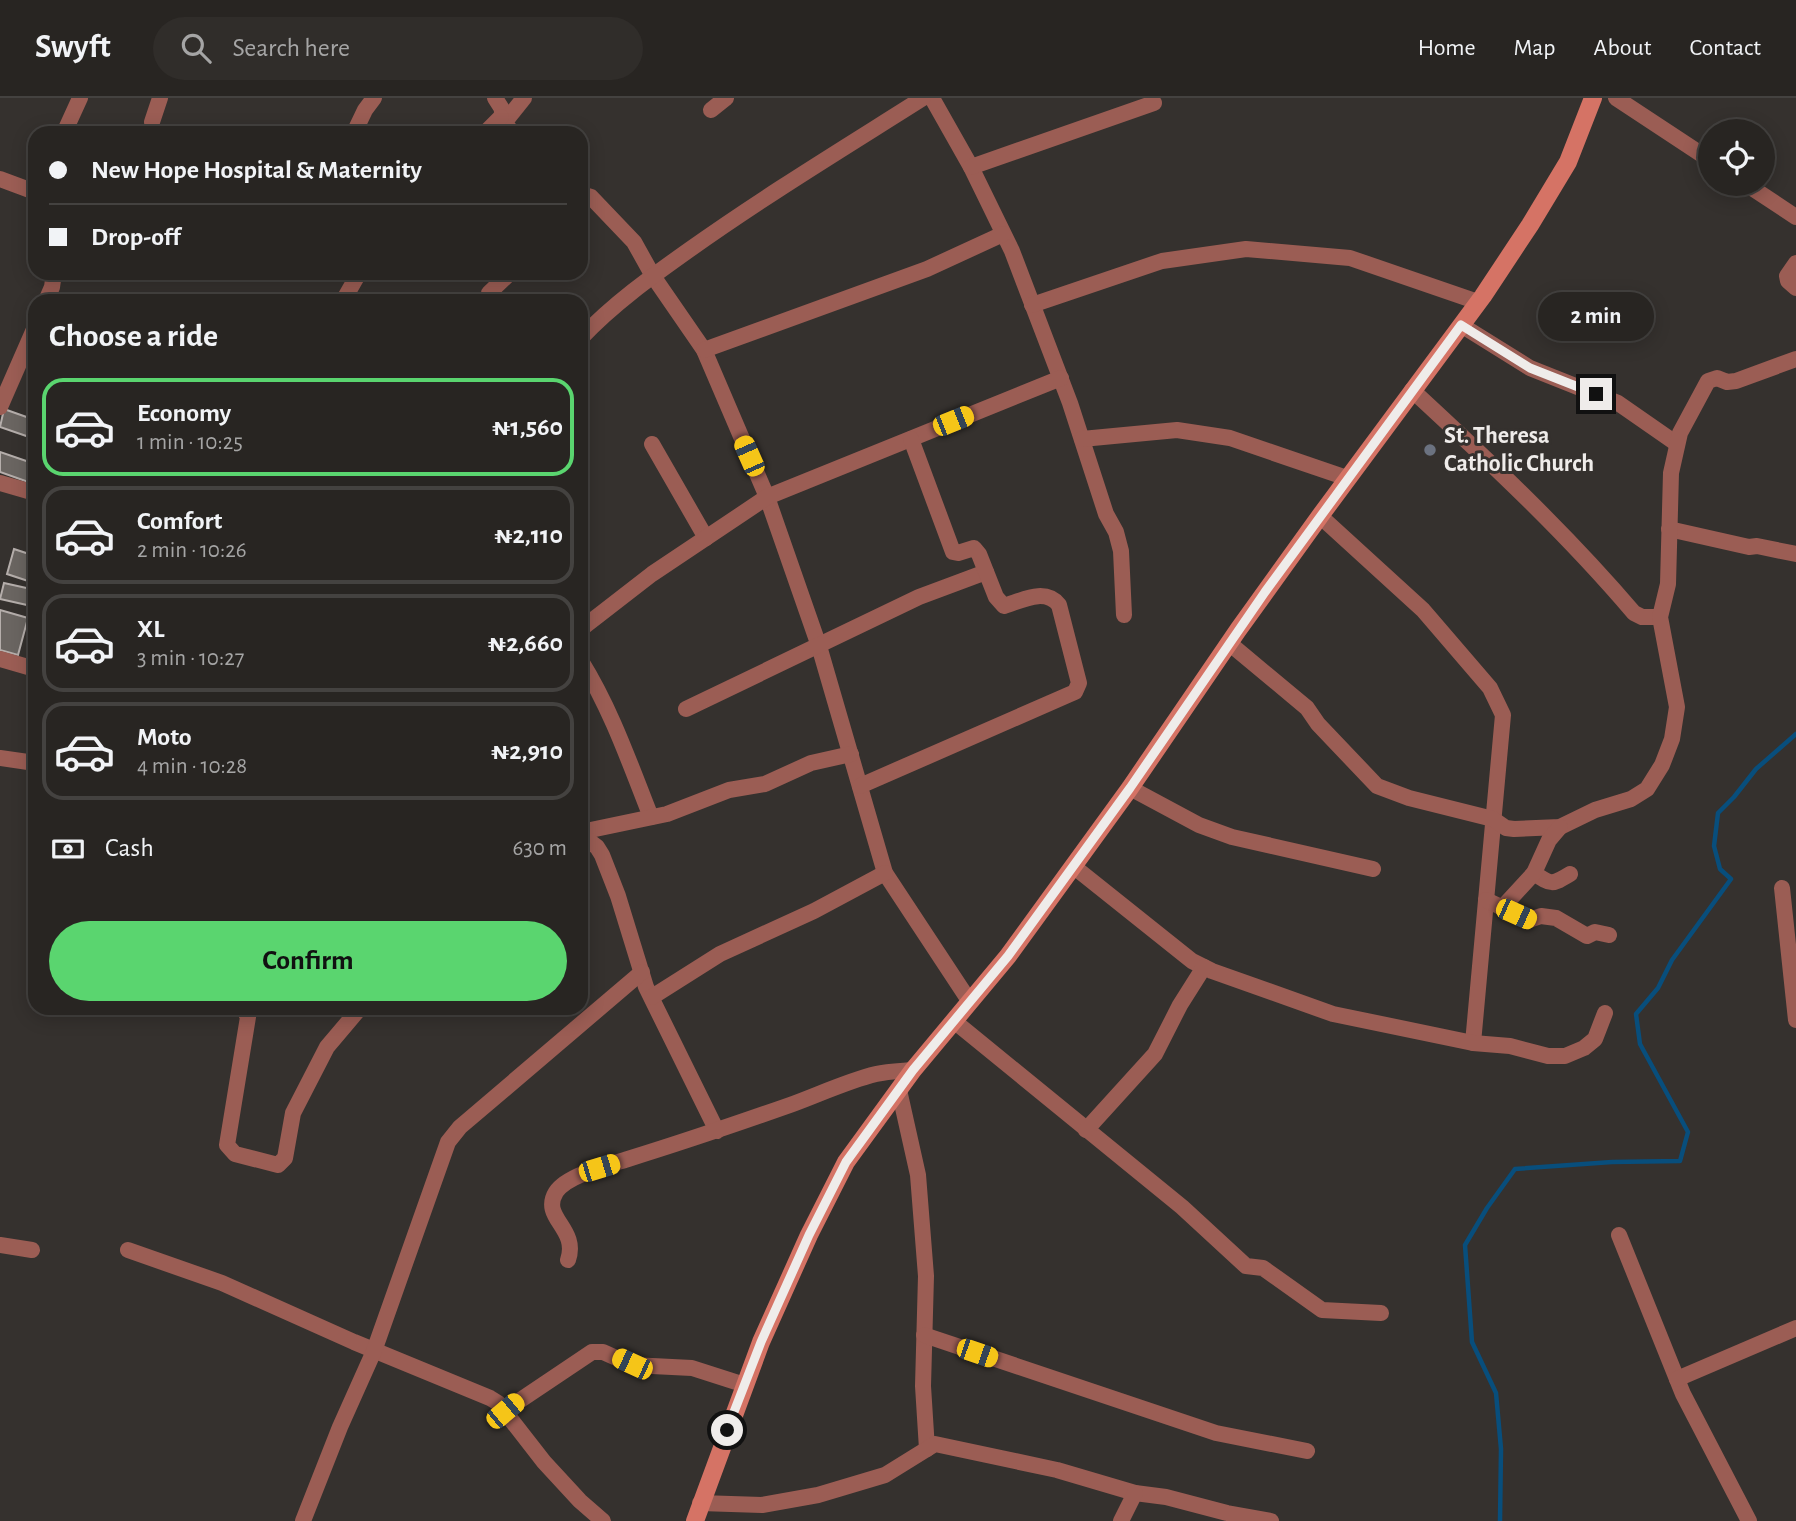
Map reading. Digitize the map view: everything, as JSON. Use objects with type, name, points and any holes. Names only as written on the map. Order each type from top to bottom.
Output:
[{"type":"street","points":[[67,126],[80,98]]},
{"type":"street","points":[[152,122],[160,98]]},
{"type":"street","points":[[357,126],[374,98]]},
{"type":"street","points":[[495,98],[502,109],[506,124]]},
{"type":"street","points":[[506,124],[524,98]]},
{"type":"street","points":[[712,110],[726,98]]},
{"type":"street","points":[[588,331],[653,276],[745,211],[923,98]]},
{"type":"street","points":[[932,98],[971,167],[1003,234],[1061,378],[1106,514],[1116,532],[1121,551],[1124,615]]},
{"type":"street","points":[[695,1521],[761,1342],[809,1235],[846,1162],[913,1070],[1008,956],[1130,788],[1347,478],[1478,302],[1531,225],[1567,162],[1593,98]]},
{"type":"street","points":[[1616,98],[1698,152]]},
{"type":"street","points":[[971,167],[1154,103]]},
{"type":"street","points":[[0,179],[28,189]]},
{"type":"street","points":[[1764,196],[1796,217]]},
{"type":"street","points":[[588,202],[634,242],[653,276],[704,350],[767,497],[819,646],[885,873],[970,1002]]},
{"type":"street","points":[[704,350],[928,269],[1003,234]]},
{"type":"street","points":[[1032,305],[1162,261],[1246,249],[1350,258],[1478,302]]},
{"type":"street","points":[[1796,263],[1787,276],[1788,282],[1796,288]]},
{"type":"street","points":[[489,293],[503,280]]},
{"type":"street","points":[[1461,325],[1530,368],[1618,403],[1677,444]]},
{"type":"street","points":[[0,407],[28,343]]},
{"type":"street","points":[[1502,908],[1534,873],[1549,840],[1560,827],[1595,810],[1631,799],[1647,789],[1662,765],[1672,739],[1677,707],[1660,617],[1668,584],[1671,473],[1680,433],[1709,381],[1717,378],[1727,382],[1737,381],[1796,359]]},
{"type":"street","points":[[588,624],[652,575],[767,497],[1061,378]]},
{"type":"street","points":[[1412,390],[1504,475],[1592,564],[1634,613],[1642,617],[1660,617]]},
{"type":"street","points":[[1082,439],[1177,430],[1230,438],[1347,478]]},
{"type":"street","points":[[860,786],[1075,692],[1079,683],[1059,605],[1054,598],[1044,595],[1003,606],[996,597],[979,554],[974,548],[953,552],[911,439]]},
{"type":"street","points":[[652,444],[705,538]]},
{"type":"street","points":[[0,483],[28,491]]},
{"type":"street","points":[[1320,516],[1423,610],[1490,688],[1503,715],[1473,1043]]},
{"type":"street","points":[[1669,529],[1749,547],[1757,546],[1796,554]]},
{"type":"street","points":[[686,709],[919,597],[986,572]]},
{"type":"street","points":[[1229,643],[1307,708],[1318,724],[1377,786],[1409,798],[1493,819],[1506,828],[1560,827]]},
{"type":"street","points":[[0,659],[28,667]]},
{"type":"street","points":[[588,673],[623,746],[651,817]]},
{"type":"street","points":[[588,831],[667,814],[729,790],[765,784],[811,763],[851,754]]},
{"type":"street","points":[[0,758],[28,762]]},
{"type":"street","points":[[1130,788],[1199,825],[1232,837],[1373,869]]},
{"type":"street","points":[[588,839],[602,855],[652,997],[717,1131]]},
{"type":"street","points":[[1073,866],[1192,961],[1333,1014],[1473,1043],[1510,1046],[1548,1056],[1565,1056],[1584,1048],[1595,1039],[1605,1013]]},
{"type":"street","points":[[652,997],[720,954],[814,911],[885,873]]},
{"type":"street","points":[[1534,873],[1548,883],[1556,883],[1570,874]]},
{"type":"street","points":[[1782,888],[1796,1020]]},
{"type":"street","points":[[1486,901],[1529,920],[1541,916],[1556,918],[1587,936],[1595,932],[1609,935]]},
{"type":"street","points":[[1086,1130],[1155,1054],[1180,1005],[1204,967]]},
{"type":"street","points":[[303,1521],[374,1351],[448,1142],[470,1119],[642,972]]},
{"type":"street","points":[[246,1015],[228,1145],[235,1154],[278,1165],[285,1158],[293,1113],[327,1047],[354,1015]]},
{"type":"street","points":[[954,1021],[1182,1207],[1246,1266],[1263,1268],[1322,1310],[1381,1313]]},
{"type":"street","points":[[568,1260],[572,1250],[569,1236],[553,1213],[553,1201],[557,1191],[568,1181],[599,1168],[717,1131],[877,1074],[913,1070]]},
{"type":"street","points":[[899,1090],[918,1175],[926,1276],[923,1386],[927,1449]]},
{"type":"street","points":[[1619,1235],[1677,1379],[1749,1521]]},
{"type":"street","points":[[0,1245],[32,1250]]},
{"type":"street","points":[[128,1250],[222,1283],[374,1351],[490,1398],[505,1411],[544,1462],[580,1501],[603,1521]]},
{"type":"street","points":[[1677,1379],[1796,1328]]},
{"type":"street","points":[[924,1335],[1216,1433],[1307,1451]]},
{"type":"street","points":[[505,1411],[592,1352],[603,1352],[632,1364],[692,1368],[745,1385]]},
{"type":"street","points":[[700,1503],[762,1505],[818,1495],[885,1475],[935,1444],[1058,1471],[1135,1493],[1153,1494],[1270,1521]]},
{"type":"street","points":[[1121,1521],[1135,1493]]},
{"type":"building","points":[[4,409],[28,418],[28,437],[0,427]]},
{"type":"building","points":[[0,452],[28,462],[28,482],[0,472]]},
{"type":"building","points":[[14,549],[28,554],[28,581],[7,574]]},
{"type":"building","points":[[4,583],[28,588],[27,605],[0,599]]},
{"type":"building","points":[[0,610],[28,618],[18,655],[0,650]]},
{"type":"waterway","points":[[1500,1521],[1501,1449],[1496,1393],[1472,1342],[1465,1245],[1515,1169],[1612,1162],[1680,1161],[1688,1132],[1640,1044],[1636,1014],[1658,988],[1672,960],[1731,879],[1720,869],[1714,846],[1718,813],[1756,769],[1796,734]]},
{"type":"place","name":"St. Theresa Catholic Church","points":[[1430,450]]},
{"type":"route","points":[[727,1430],[761,1342],[809,1235],[846,1162],[913,1070],[1008,956],[1130,788],[1265,592],[1461,325],[1530,368],[1596,394]]}]
